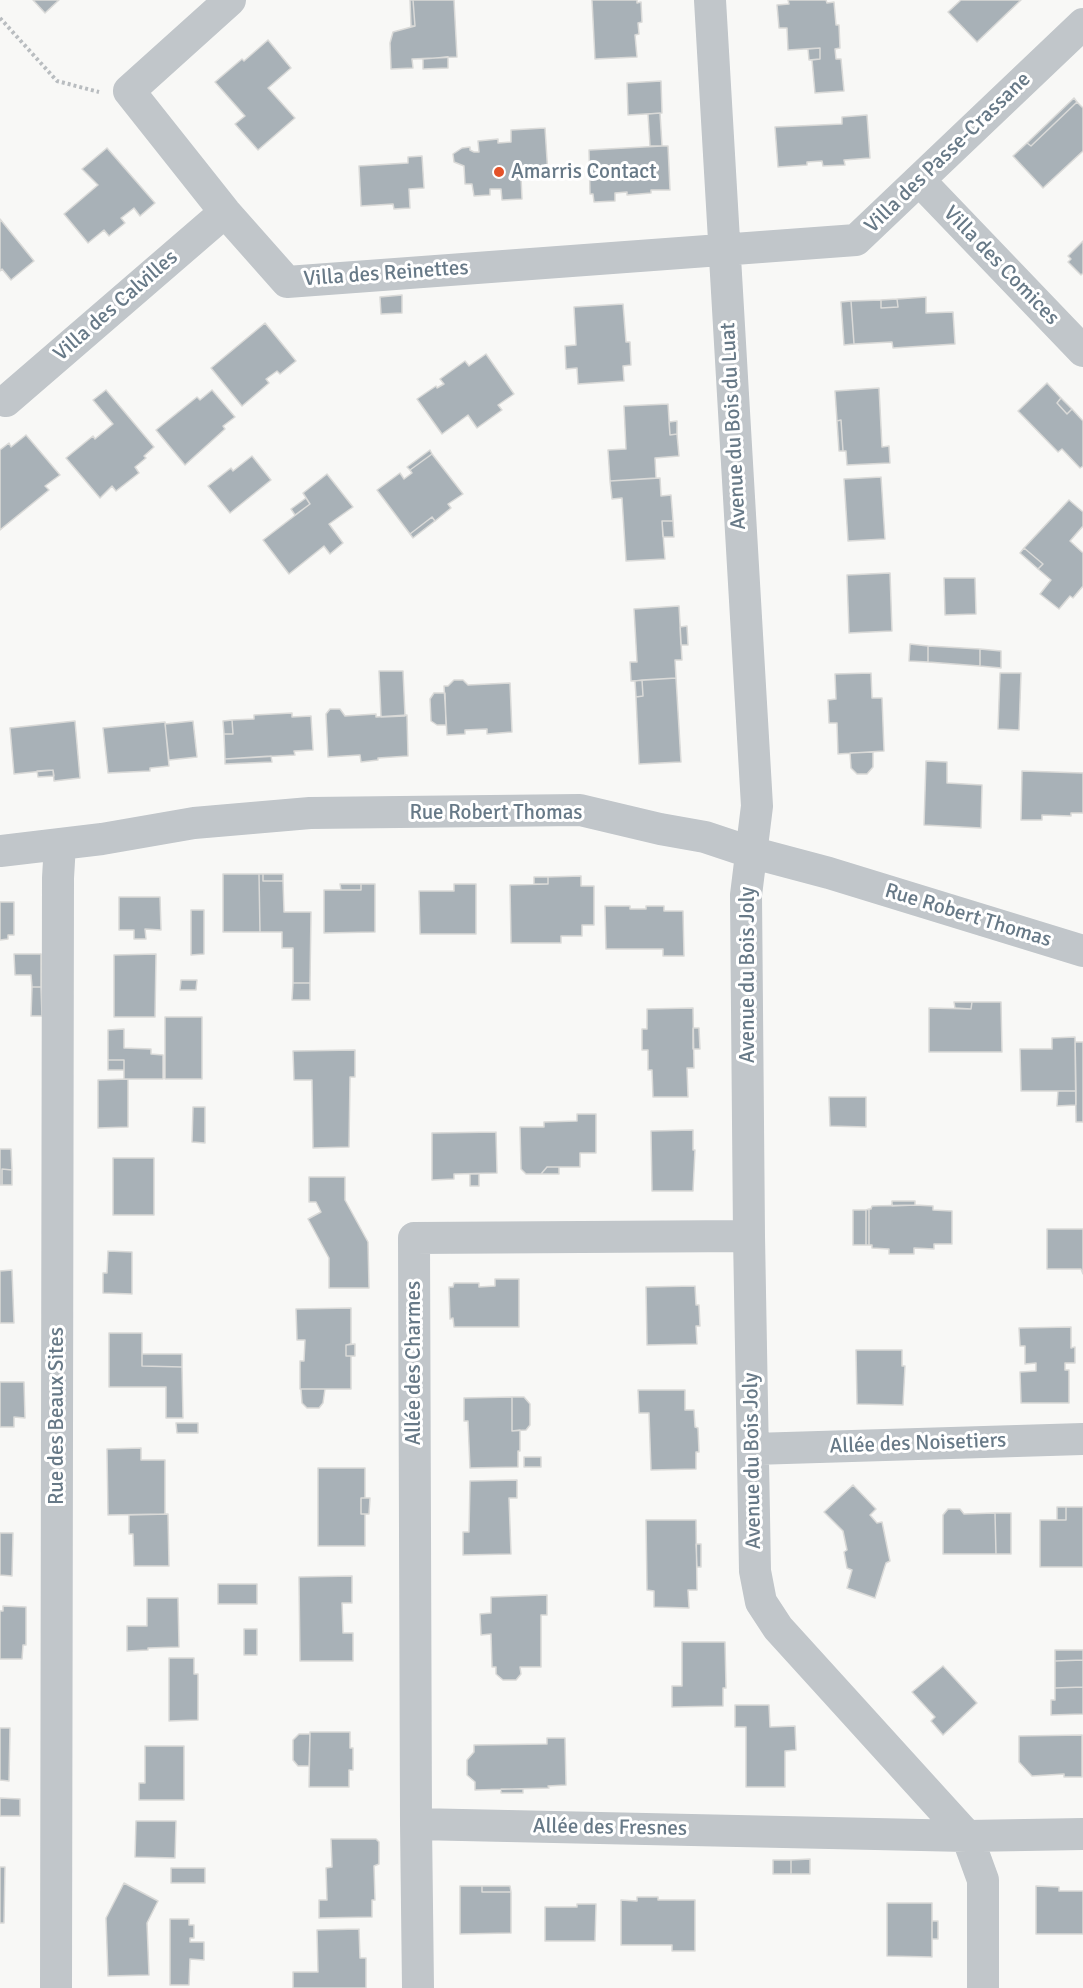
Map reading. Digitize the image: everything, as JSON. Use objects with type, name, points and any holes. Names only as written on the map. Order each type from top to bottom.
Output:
[{"type":"street","points":[[129,91],[230,0]]},
{"type":"street","name":"Avenue du Bois du Luat","points":[[710,0],[757,806],[750,852]]},
{"type":"street","name":"Villa des Passe-Crassane","points":[[724,250],[856,240],[1083,24]]},
{"type":"street","name":"Villa des Reinettes","points":[[129,91],[225,212],[287,282],[724,250]]},
{"type":"street","name":"Villa des Comices","points":[[920,181],[1083,351]]},
{"type":"street","name":"Villa des Calvilles","points":[[6,400],[225,212]]},
{"type":"street","name":"Rue Robert Thomas","points":[[0,851],[194,823],[310,813],[580,810],[705,837],[1083,951]]},
{"type":"street","name":"Rue des Beaux Sites","points":[[56,1988],[58,890],[60,844]]},
{"type":"street","name":"Avenue du Bois Joly","points":[[750,852],[746,895],[749,1236],[755,1571],[760,1602],[778,1628],[968,1836],[983,1880],[983,1988]]},
{"type":"street","name":"Allée des Charmes","points":[[416,1824],[414,1238],[749,1236]]},
{"type":"street","name":"Allée des Noisetiers","points":[[753,1449],[1083,1439]]},
{"type":"street","points":[[416,1824],[418,1988]]},
{"type":"street","name":"Allée des Fresnes","points":[[416,1824],[968,1836],[1083,1834]]},
{"type":"path","points":[[0,18],[57,81],[94,92],[129,91]]},
{"type":"building","points":[[33,0],[59,0],[45,13]]},
{"type":"building","points":[[410,0],[413,0],[415,26],[411,26]]},
{"type":"building","points":[[413,0],[454,0],[457,57],[412,59],[413,68],[391,69],[390,43],[393,32],[415,26]]},
{"type":"building","points":[[592,0],[637,0],[637,3],[641,2],[642,22],[638,23],[639,34],[635,35],[637,57],[595,59]]},
{"type":"building","points":[[788,0],[834,2],[836,25],[839,25],[840,48],[835,49],[836,59],[841,59],[844,91],[815,93],[812,60],[820,59],[820,48],[788,50],[787,28],[779,28],[777,5],[789,4]]},
{"type":"building","points":[[961,0],[1021,0],[977,42],[948,12]]},
{"type":"building","points":[[268,40],[291,68],[268,88],[295,118],[258,150],[235,124],[245,116],[215,82]]},
{"type":"building","points":[[820,48],[820,59],[809,60],[808,49]]},
{"type":"building","points":[[448,57],[448,68],[423,69],[423,59]]},
{"type":"building","points":[[661,81],[662,113],[628,115],[627,83]]},
{"type":"building","points":[[1074,98],[1077,102],[1031,146],[1027,143]]},
{"type":"building","points":[[1077,102],[1083,108],[1083,151],[1043,188],[1013,156],[1027,143],[1031,146]]},
{"type":"building","points":[[660,113],[662,146],[650,146],[648,114]]},
{"type":"building","points":[[867,115],[870,158],[844,160],[845,165],[823,166],[822,161],[807,162],[807,165],[778,167],[775,127],[842,124],[842,117]]},
{"type":"building","points":[[545,128],[548,175],[521,177],[522,199],[502,200],[501,189],[490,189],[490,195],[474,196],[472,184],[465,184],[464,166],[454,162],[453,154],[462,148],[470,147],[470,150],[479,152],[478,141],[498,139],[498,143],[511,142],[511,130]]},
{"type":"building","points":[[668,146],[670,190],[651,190],[651,193],[627,195],[627,192],[615,193],[615,201],[594,202],[593,194],[590,194],[589,150]]},
{"type":"building","points":[[107,148],[155,203],[140,216],[134,208],[121,218],[125,223],[109,236],[104,230],[88,243],[64,214],[98,185],[82,169]]},
{"type":"building","points":[[422,156],[424,188],[409,189],[410,208],[394,209],[393,204],[361,206],[359,166],[408,163],[408,157]]},
{"type":"building","points":[[0,219],[34,261],[11,280],[2,269],[0,271]]},
{"type":"building","points":[[1083,241],[1083,273],[1081,275],[1068,262],[1071,259],[1068,256]]},
{"type":"building","points":[[402,295],[402,313],[381,314],[380,297]]},
{"type":"building","points":[[926,297],[926,313],[953,312],[955,344],[893,348],[892,342],[854,344],[851,301],[881,300],[881,308],[898,307],[897,299]]},
{"type":"building","points":[[897,299],[898,307],[881,308],[881,300]]},
{"type":"building","points":[[851,301],[854,344],[844,345],[841,302]]},
{"type":"building","points":[[623,304],[626,342],[630,342],[631,365],[623,366],[624,381],[578,384],[577,368],[566,369],[565,346],[576,345],[574,307]]},
{"type":"building","points":[[265,323],[296,361],[280,374],[277,371],[266,379],[269,383],[242,406],[211,368]]},
{"type":"building","points":[[486,354],[514,394],[498,405],[502,410],[477,428],[468,415],[442,434],[417,399],[436,386],[437,388],[444,384],[440,379],[465,361],[469,366]]},
{"type":"building","points":[[1047,383],[1061,398],[1057,403],[1067,414],[1072,409],[1083,421],[1083,466],[1080,468],[1062,449],[1058,452],[1018,411]]},
{"type":"building","points":[[879,388],[882,447],[889,446],[890,463],[847,465],[846,451],[843,451],[841,420],[837,421],[835,391]]},
{"type":"building","points":[[106,390],[154,447],[135,467],[139,473],[116,491],[112,486],[100,498],[66,458],[93,436],[95,439],[113,424],[93,400]]},
{"type":"building","points":[[212,390],[235,417],[223,426],[225,429],[185,465],[156,430],[197,397],[200,400]]},
{"type":"building","points":[[1061,398],[1072,409],[1067,414],[1057,403]]},
{"type":"building","points":[[668,404],[670,435],[677,434],[679,456],[655,458],[656,478],[610,481],[608,450],[626,449],[624,406]]},
{"type":"building","points":[[841,420],[843,451],[839,451],[837,421]]},
{"type":"building","points":[[677,421],[677,434],[670,435],[669,422]]},
{"type":"building","points":[[26,435],[60,475],[45,486],[49,490],[0,530],[0,450],[9,443],[11,447]]},
{"type":"building","points":[[430,450],[432,454],[410,470],[407,467]]},
{"type":"building","points":[[432,454],[463,494],[448,504],[451,508],[435,521],[432,517],[410,534],[377,490],[400,473],[404,479],[412,473],[410,470]]},
{"type":"building","points":[[252,456],[271,480],[230,513],[208,486],[231,468],[233,471]]},
{"type":"building","points":[[327,474],[353,507],[329,524],[343,543],[330,554],[324,546],[289,574],[263,540],[310,504],[303,493]]},
{"type":"building","points":[[881,477],[885,539],[848,541],[844,479]]},
{"type":"building","points":[[660,478],[661,496],[671,495],[673,521],[662,521],[665,559],[626,561],[622,498],[612,499],[610,481]]},
{"type":"building","points":[[306,498],[310,504],[295,515],[291,509]]},
{"type":"building","points":[[1069,500],[1083,512],[1083,526],[1070,541],[1083,553],[1083,586],[1059,609],[1040,594],[1051,580],[1038,569],[1043,564],[1024,548]]},
{"type":"building","points":[[432,517],[435,521],[413,538],[410,534]]},
{"type":"building","points":[[662,521],[673,521],[674,537],[663,537]]},
{"type":"building","points":[[1024,548],[1043,564],[1038,569],[1020,553]]},
{"type":"building","points":[[890,573],[892,631],[849,633],[847,575]]},
{"type":"building","points":[[944,578],[975,578],[976,614],[945,615]]},
{"type":"building","points":[[679,606],[682,660],[675,660],[676,678],[631,681],[630,662],[637,662],[634,609]]},
{"type":"building","points":[[687,626],[688,645],[681,645],[680,627]]},
{"type":"building","points":[[910,644],[928,646],[928,662],[909,661]]},
{"type":"building","points":[[928,646],[980,649],[980,666],[928,662]]},
{"type":"building","points":[[980,649],[1001,651],[1001,668],[980,666]]},
{"type":"building","points":[[379,671],[403,671],[405,716],[381,717]]},
{"type":"building","points":[[871,673],[872,698],[882,698],[884,751],[838,754],[837,723],[829,723],[828,700],[836,699],[835,674]]},
{"type":"building","points":[[1000,673],[1021,673],[1019,730],[998,729]]},
{"type":"building","points":[[676,678],[681,762],[639,764],[636,697],[643,696],[642,680]]},
{"type":"building","points":[[454,680],[463,680],[468,685],[510,683],[512,732],[487,734],[487,729],[465,730],[465,734],[447,735],[444,686],[448,686]]},
{"type":"building","points":[[642,680],[643,696],[636,697],[635,681]]},
{"type":"building","points":[[434,693],[445,693],[446,725],[437,725],[431,721],[430,699]]},
{"type":"building","points":[[330,709],[340,709],[345,716],[407,715],[408,756],[378,758],[378,760],[361,762],[360,755],[328,757],[326,714]]},
{"type":"building","points":[[292,713],[292,717],[311,716],[313,750],[294,751],[295,755],[225,759],[224,734],[233,734],[232,720],[254,719],[254,715]]},
{"type":"building","points":[[232,720],[233,734],[224,734],[223,721]]},
{"type":"building","points":[[75,721],[80,778],[54,781],[53,770],[14,774],[10,728]]},
{"type":"building","points":[[193,721],[197,757],[169,760],[165,724]]},
{"type":"building","points":[[165,722],[169,766],[150,768],[150,771],[108,773],[103,728]]},
{"type":"building","points":[[873,752],[873,767],[867,774],[857,774],[851,768],[850,753]]},
{"type":"building","points":[[271,756],[272,762],[225,764],[225,759]]},
{"type":"building","points":[[926,761],[947,762],[947,783],[982,785],[981,828],[924,825]]},
{"type":"building","points":[[53,770],[54,776],[38,777],[37,771]]},
{"type":"building","points":[[1022,771],[1083,773],[1083,813],[1071,813],[1071,816],[1042,815],[1042,820],[1021,820]]},
{"type":"building","points":[[223,874],[259,874],[260,932],[223,932]]},
{"type":"building","points":[[259,874],[263,874],[263,881],[283,881],[284,912],[311,912],[310,983],[293,983],[293,948],[282,948],[282,932],[260,932]]},
{"type":"building","points":[[263,874],[283,874],[283,881],[263,881]]},
{"type":"building","points":[[581,876],[581,886],[594,886],[594,925],[582,925],[582,936],[561,936],[561,943],[511,943],[510,885],[548,884],[548,877]]},
{"type":"building","points":[[534,877],[548,877],[548,884],[534,884]]},
{"type":"building","points":[[340,884],[361,884],[361,890],[341,890]]},
{"type":"building","points":[[361,884],[375,884],[375,932],[324,933],[324,890],[361,890]]},
{"type":"building","points":[[454,884],[476,884],[476,934],[420,934],[419,891],[454,891]]},
{"type":"building","points":[[119,897],[160,897],[161,930],[145,929],[146,939],[134,939],[134,930],[119,930]]},
{"type":"building","points":[[0,902],[14,902],[14,935],[8,935],[8,939],[0,940]]},
{"type":"building","points":[[605,906],[630,906],[630,909],[646,909],[646,906],[664,906],[664,911],[683,911],[684,956],[663,956],[663,949],[606,949]]},
{"type":"building","points":[[191,910],[204,910],[204,954],[191,955]]},
{"type":"building","points":[[14,954],[41,954],[41,987],[32,987],[31,975],[15,975]]},
{"type":"building","points":[[156,954],[155,1017],[114,1017],[114,955]]},
{"type":"building","points":[[181,980],[197,980],[196,990],[180,990]]},
{"type":"building","points":[[293,983],[310,983],[310,1000],[292,1000]]},
{"type":"building","points":[[32,987],[41,987],[42,1016],[31,1016]]},
{"type":"building","points":[[954,1002],[972,1002],[971,1009],[955,1008]]},
{"type":"building","points":[[972,1002],[1001,1002],[1002,1052],[929,1052],[929,1008],[971,1009]]},
{"type":"building","points":[[693,1008],[694,1068],[687,1068],[688,1097],[653,1097],[652,1070],[648,1070],[648,1050],[642,1050],[642,1029],[647,1029],[647,1009]]},
{"type":"building","points":[[165,1017],[202,1017],[202,1079],[165,1079]]},
{"type":"building","points":[[693,1028],[699,1028],[700,1049],[693,1049]]},
{"type":"building","points":[[124,1029],[124,1048],[151,1049],[151,1054],[163,1055],[163,1079],[124,1079],[124,1060],[108,1060],[108,1030]]},
{"type":"building","points":[[1075,1037],[1076,1091],[1021,1091],[1020,1049],[1052,1049],[1052,1038]]},
{"type":"building","points":[[1075,1042],[1083,1042],[1083,1122],[1076,1122]]},
{"type":"building","points":[[355,1050],[355,1077],[350,1077],[349,1147],[313,1148],[312,1080],[294,1080],[293,1051]]},
{"type":"building","points":[[108,1060],[124,1060],[124,1070],[108,1070]]},
{"type":"building","points":[[128,1079],[128,1127],[98,1128],[98,1080]]},
{"type":"building","points":[[1058,1091],[1076,1091],[1076,1105],[1057,1106]]},
{"type":"building","points":[[829,1097],[866,1097],[866,1127],[830,1126]]},
{"type":"building","points":[[193,1107],[205,1107],[205,1143],[192,1142]]},
{"type":"building","points":[[577,1114],[596,1114],[596,1153],[580,1153],[580,1167],[547,1167],[541,1174],[526,1174],[521,1169],[520,1127],[544,1127],[544,1122],[577,1121]]},
{"type":"building","points":[[693,1130],[693,1150],[695,1150],[693,1191],[652,1191],[651,1131]]},
{"type":"building","points":[[496,1132],[497,1173],[454,1174],[454,1179],[432,1180],[432,1133]]},
{"type":"building","points":[[0,1149],[11,1149],[12,1170],[2,1169],[2,1185],[0,1185]]},
{"type":"building","points":[[113,1158],[154,1158],[154,1215],[113,1215]]},
{"type":"building","points":[[547,1167],[559,1167],[559,1174],[541,1174]]},
{"type":"building","points":[[2,1169],[12,1170],[12,1185],[2,1185]]},
{"type":"building","points":[[470,1174],[479,1174],[479,1186],[470,1186]]},
{"type":"building","points":[[309,1177],[345,1177],[345,1200],[368,1242],[369,1288],[329,1288],[329,1258],[308,1219],[321,1212],[316,1202],[309,1202]]},
{"type":"building","points":[[892,1201],[915,1201],[915,1205],[892,1206]]},
{"type":"building","points":[[872,1206],[933,1206],[933,1210],[952,1211],[952,1244],[934,1244],[934,1249],[914,1248],[914,1254],[889,1254],[889,1249],[872,1248],[872,1245],[869,1245],[869,1209]]},
{"type":"building","points":[[869,1209],[869,1245],[866,1245],[866,1210]]},
{"type":"building","points":[[853,1210],[866,1210],[866,1245],[853,1245]]},
{"type":"building","points":[[1047,1229],[1083,1229],[1083,1274],[1081,1269],[1047,1269]]},
{"type":"building","points":[[108,1251],[132,1252],[132,1294],[103,1293],[103,1273],[107,1273]]},
{"type":"building","points":[[12,1270],[14,1323],[0,1323],[0,1271]]},
{"type":"building","points":[[495,1279],[519,1279],[519,1327],[454,1327],[453,1318],[450,1319],[449,1287],[453,1287],[454,1283],[479,1283],[479,1287],[495,1286]]},
{"type":"building","points":[[695,1286],[700,1326],[696,1326],[697,1344],[647,1345],[646,1287]]},
{"type":"building","points":[[351,1308],[351,1344],[346,1345],[346,1356],[351,1356],[351,1389],[300,1389],[300,1361],[304,1361],[305,1340],[297,1340],[296,1309]]},
{"type":"building","points":[[1071,1327],[1071,1348],[1075,1347],[1075,1363],[1065,1363],[1065,1370],[1069,1370],[1069,1403],[1021,1403],[1020,1372],[1036,1371],[1036,1363],[1025,1364],[1025,1346],[1020,1346],[1019,1328]]},
{"type":"building","points":[[109,1333],[142,1333],[142,1366],[182,1367],[183,1418],[166,1418],[166,1387],[109,1387]]},
{"type":"building","points":[[355,1344],[355,1356],[346,1356],[346,1345]]},
{"type":"building","points":[[856,1350],[902,1350],[902,1366],[905,1366],[903,1405],[857,1404]]},
{"type":"building","points":[[142,1354],[182,1354],[182,1367],[142,1366]]},
{"type":"building","points":[[0,1382],[24,1382],[25,1418],[14,1417],[14,1427],[0,1427]]},
{"type":"building","points":[[301,1389],[325,1389],[323,1403],[319,1408],[307,1408],[302,1403]]},
{"type":"building","points":[[638,1390],[685,1390],[685,1410],[694,1410],[695,1427],[698,1428],[699,1452],[696,1452],[696,1469],[651,1470],[649,1413],[639,1413]]},
{"type":"building","points":[[512,1397],[512,1431],[520,1430],[518,1467],[470,1468],[468,1421],[464,1421],[464,1398]]},
{"type":"building","points":[[512,1397],[524,1397],[530,1404],[530,1425],[526,1430],[512,1431]]},
{"type":"building","points":[[176,1423],[198,1423],[198,1433],[177,1433]]},
{"type":"building","points":[[141,1448],[141,1460],[165,1460],[165,1514],[108,1515],[107,1449]]},
{"type":"building","points":[[524,1457],[541,1457],[541,1467],[524,1467]]},
{"type":"building","points":[[318,1468],[365,1468],[365,1498],[361,1498],[361,1514],[365,1514],[365,1546],[318,1546]]},
{"type":"building","points":[[517,1480],[517,1498],[509,1498],[511,1554],[463,1555],[463,1532],[469,1532],[470,1481]]},
{"type":"building","points":[[853,1485],[876,1509],[870,1515],[877,1523],[882,1522],[890,1561],[886,1563],[875,1598],[847,1588],[852,1570],[847,1568],[844,1552],[847,1550],[843,1531],[824,1512]]},
{"type":"building","points":[[361,1498],[370,1498],[369,1514],[361,1514]]},
{"type":"building","points":[[1057,1507],[1066,1507],[1066,1520],[1057,1520]]},
{"type":"building","points":[[1066,1507],[1083,1507],[1083,1567],[1040,1567],[1040,1520],[1066,1520]]},
{"type":"building","points":[[948,1509],[960,1509],[964,1514],[995,1513],[996,1554],[943,1554],[943,1515]]},
{"type":"building","points":[[995,1513],[1011,1513],[1011,1554],[996,1554]]},
{"type":"building","points":[[168,1514],[169,1566],[134,1566],[133,1534],[129,1534],[129,1515]]},
{"type":"building","points":[[646,1520],[696,1520],[697,1590],[688,1590],[689,1608],[654,1607],[654,1591],[647,1590]]},
{"type":"building","points":[[0,1533],[13,1533],[12,1576],[0,1575]]},
{"type":"building","points":[[696,1544],[701,1544],[701,1567],[697,1567]]},
{"type":"building","points":[[352,1576],[352,1603],[342,1603],[343,1633],[353,1633],[353,1661],[300,1661],[299,1577]]},
{"type":"building","points":[[218,1584],[257,1584],[257,1604],[218,1604]]},
{"type":"building","points":[[547,1595],[547,1615],[541,1615],[541,1667],[520,1667],[521,1674],[516,1680],[503,1680],[496,1674],[496,1667],[492,1667],[491,1634],[481,1635],[480,1614],[491,1613],[491,1597]]},
{"type":"building","points":[[147,1598],[178,1598],[179,1647],[127,1651],[127,1626],[147,1626]]},
{"type":"building","points":[[3,1606],[26,1607],[26,1645],[23,1645],[22,1659],[0,1659],[0,1611],[3,1611]]},
{"type":"building","points":[[244,1629],[257,1629],[257,1655],[244,1655]]},
{"type":"building","points":[[682,1642],[725,1642],[726,1688],[723,1688],[723,1706],[672,1707],[672,1686],[682,1686]]},
{"type":"building","points":[[1055,1650],[1083,1650],[1083,1660],[1055,1661]]},
{"type":"building","points":[[169,1658],[194,1658],[194,1674],[198,1674],[198,1720],[169,1721]]},
{"type":"building","points":[[1083,1660],[1083,1687],[1055,1688],[1055,1661]]},
{"type":"building","points":[[943,1666],[977,1703],[943,1735],[931,1721],[935,1717],[912,1692]]},
{"type":"building","points":[[1083,1687],[1083,1714],[1051,1715],[1051,1700],[1055,1700],[1055,1688]]},
{"type":"building","points":[[735,1705],[769,1705],[770,1727],[795,1726],[796,1750],[785,1751],[785,1787],[746,1787],[746,1727],[735,1727]]},
{"type":"building","points":[[0,1728],[10,1728],[9,1781],[0,1780]]},
{"type":"building","points":[[310,1732],[350,1732],[353,1770],[349,1770],[349,1787],[309,1787]]},
{"type":"building","points":[[299,1734],[310,1734],[309,1766],[298,1766],[293,1760],[293,1740]]},
{"type":"building","points":[[1082,1735],[1082,1777],[1064,1777],[1064,1774],[1032,1776],[1019,1762],[1019,1736]]},
{"type":"building","points":[[547,1738],[565,1738],[566,1785],[548,1786],[549,1788],[475,1790],[475,1782],[467,1775],[467,1760],[474,1752],[474,1745],[547,1744]]},
{"type":"building","points":[[145,1746],[184,1746],[184,1800],[139,1800],[139,1783],[145,1783]]},
{"type":"building","points":[[501,1789],[523,1789],[523,1793],[501,1793]]},
{"type":"building","points":[[0,1798],[20,1799],[20,1816],[0,1816]]},
{"type":"building","points":[[136,1821],[176,1821],[175,1858],[135,1857]]},
{"type":"building","points":[[331,1839],[376,1839],[379,1842],[379,1864],[374,1866],[375,1900],[372,1900],[372,1917],[319,1918],[319,1900],[327,1900],[326,1868],[332,1867]]},
{"type":"building","points":[[810,1859],[810,1874],[791,1874],[791,1860]]},
{"type":"building","points":[[773,1860],[791,1860],[791,1874],[773,1874]]},
{"type":"building","points":[[0,1867],[5,1867],[4,1923],[0,1923]]},
{"type":"building","points":[[171,1868],[205,1868],[205,1883],[171,1883]]},
{"type":"building","points":[[124,1883],[158,1901],[147,1923],[149,1975],[108,1976],[106,1918]]},
{"type":"building","points":[[460,1886],[482,1886],[482,1892],[511,1892],[511,1933],[460,1934]]},
{"type":"building","points":[[482,1886],[510,1886],[511,1892],[482,1892]]},
{"type":"building","points":[[1036,1886],[1059,1887],[1059,1891],[1083,1891],[1083,1934],[1036,1934]]},
{"type":"building","points":[[637,1897],[658,1897],[658,1900],[695,1900],[695,1951],[672,1951],[672,1945],[621,1945],[621,1900],[637,1901]]},
{"type":"building","points":[[887,1903],[932,1903],[932,1957],[887,1956]]},
{"type":"building","points":[[577,1904],[596,1904],[595,1941],[545,1941],[545,1907],[577,1907]]},
{"type":"building","points":[[170,1919],[189,1919],[189,1925],[194,1925],[194,1938],[190,1938],[190,1942],[204,1942],[204,1960],[190,1959],[189,1985],[170,1985]]},
{"type":"building","points":[[932,1921],[938,1921],[938,1939],[932,1939]]},
{"type":"building","points":[[359,1929],[360,1958],[366,1958],[366,1988],[293,1988],[293,1972],[318,1972],[317,1930]]},
{"type":"place","name":"Amarris Contact","points":[[499,172]]}]
